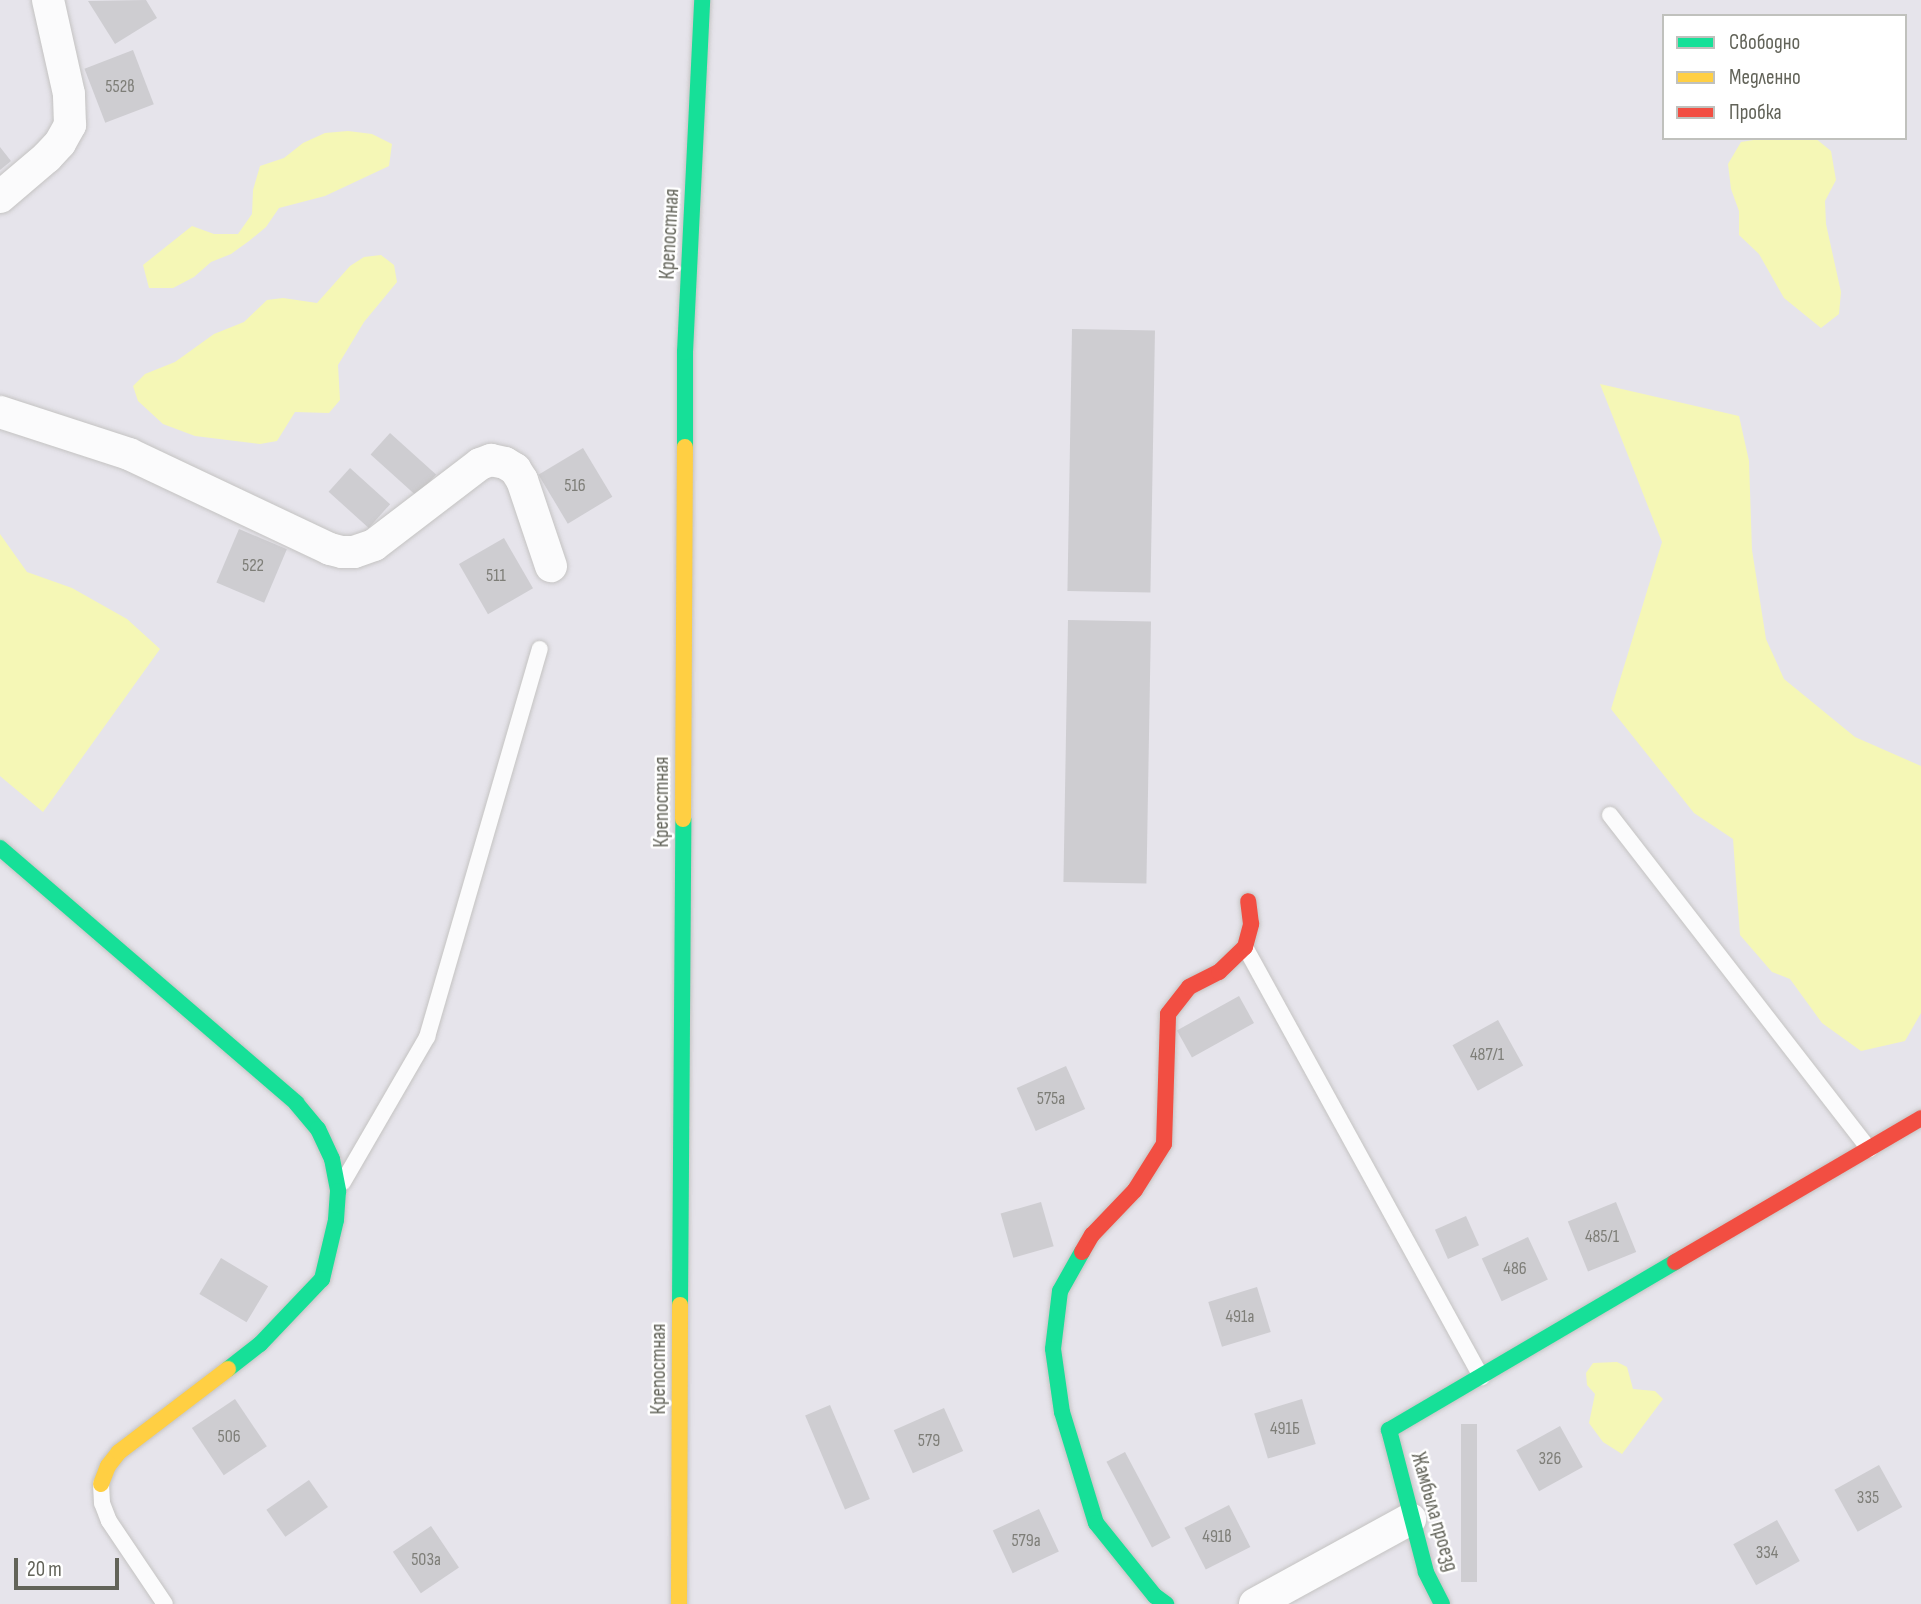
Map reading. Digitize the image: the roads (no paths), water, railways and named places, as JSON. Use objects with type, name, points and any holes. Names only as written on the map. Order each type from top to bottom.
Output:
[{"type":"street","points":[[0,197],[47,158],[70,125],[70,101],[48,0]]},
{"type":"street","name":"Крепостная","points":[[679,1604],[685,352],[702,0]]},
{"type":"street","points":[[0,412],[129,454],[330,549],[342,552],[354,552],[374,545],[480,464],[491,460],[505,463],[515,468],[522,480],[551,566]]},
{"type":"street","points":[[0,848],[296,1103],[317,1129],[332,1159],[338,1191],[336,1220],[322,1279],[260,1345],[119,1452],[108,1466],[101,1484]]},
{"type":"street","points":[[1166,1604],[1155,1596],[1096,1523],[1062,1412],[1053,1349],[1058,1302],[1060,1291],[1092,1235],[1135,1190],[1164,1144],[1168,1014],[1189,987],[1219,972],[1245,947],[1251,925],[1248,901]]},
{"type":"street","points":[[1480,1377],[1921,1118]]},
{"type":"street","name":"Жамбыла проезд","points":[[1442,1604],[1426,1572],[1410,1519],[1389,1430],[1480,1377]]},
{"type":"street","points":[[1255,1604],[1410,1519]]},
{"type":"lane","points":[[338,1191],[426,1037],[540,649]]},
{"type":"lane","points":[[1610,815],[1869,1149]]},
{"type":"lane","points":[[1245,947],[1480,1377]]},
{"type":"lane","points":[[101,1484],[102,1503],[109,1521],[165,1604]]}]
